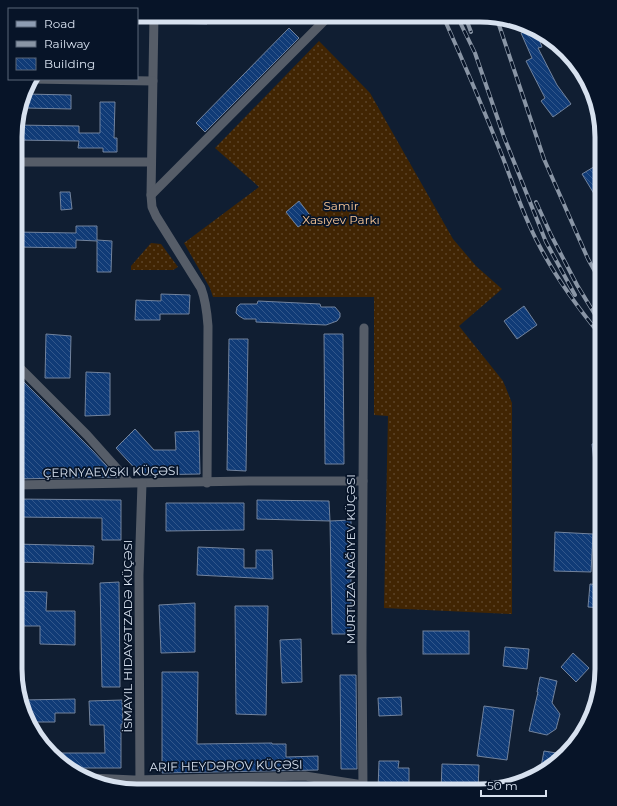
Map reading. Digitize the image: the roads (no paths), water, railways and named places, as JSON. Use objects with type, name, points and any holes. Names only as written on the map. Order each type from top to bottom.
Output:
[{"type":"street","points":[[154,22],[151,162],[152,207],[156,216],[201,288],[208,311],[207,482]]},
{"type":"street","points":[[151,195],[323,22]]},
{"type":"street","points":[[92,80],[153,81]]},
{"type":"street","points":[[22,162],[151,162]]},
{"type":"street","points":[[363,784],[364,328]]},
{"type":"street","points":[[22,370],[87,435],[129,482]]},
{"type":"street","name":"ÇERNYAEVSKI KÜÇƏSI","points":[[22,485],[129,482],[363,481]]},
{"type":"street","points":[[140,784],[140,575],[142,483]]},
{"type":"street","name":"ARIF HEYDƏROV KÜÇƏSI","points":[[103,779],[140,780],[305,776],[344,784]]},
{"type":"railway","points":[[446,22],[481,104],[529,224],[560,281],[595,328]]},
{"type":"railway","points":[[460,22],[475,53],[504,137],[546,242],[575,295]]},
{"type":"railway","points":[[467,22],[471,32]]},
{"type":"railway","points":[[499,24],[544,159],[588,259],[595,272]]},
{"type":"railway","points":[[536,202],[577,285],[595,315]]},
{"type":"park label","name":"Samir Xasıyev Parkı","points":[[341,213]]}]
